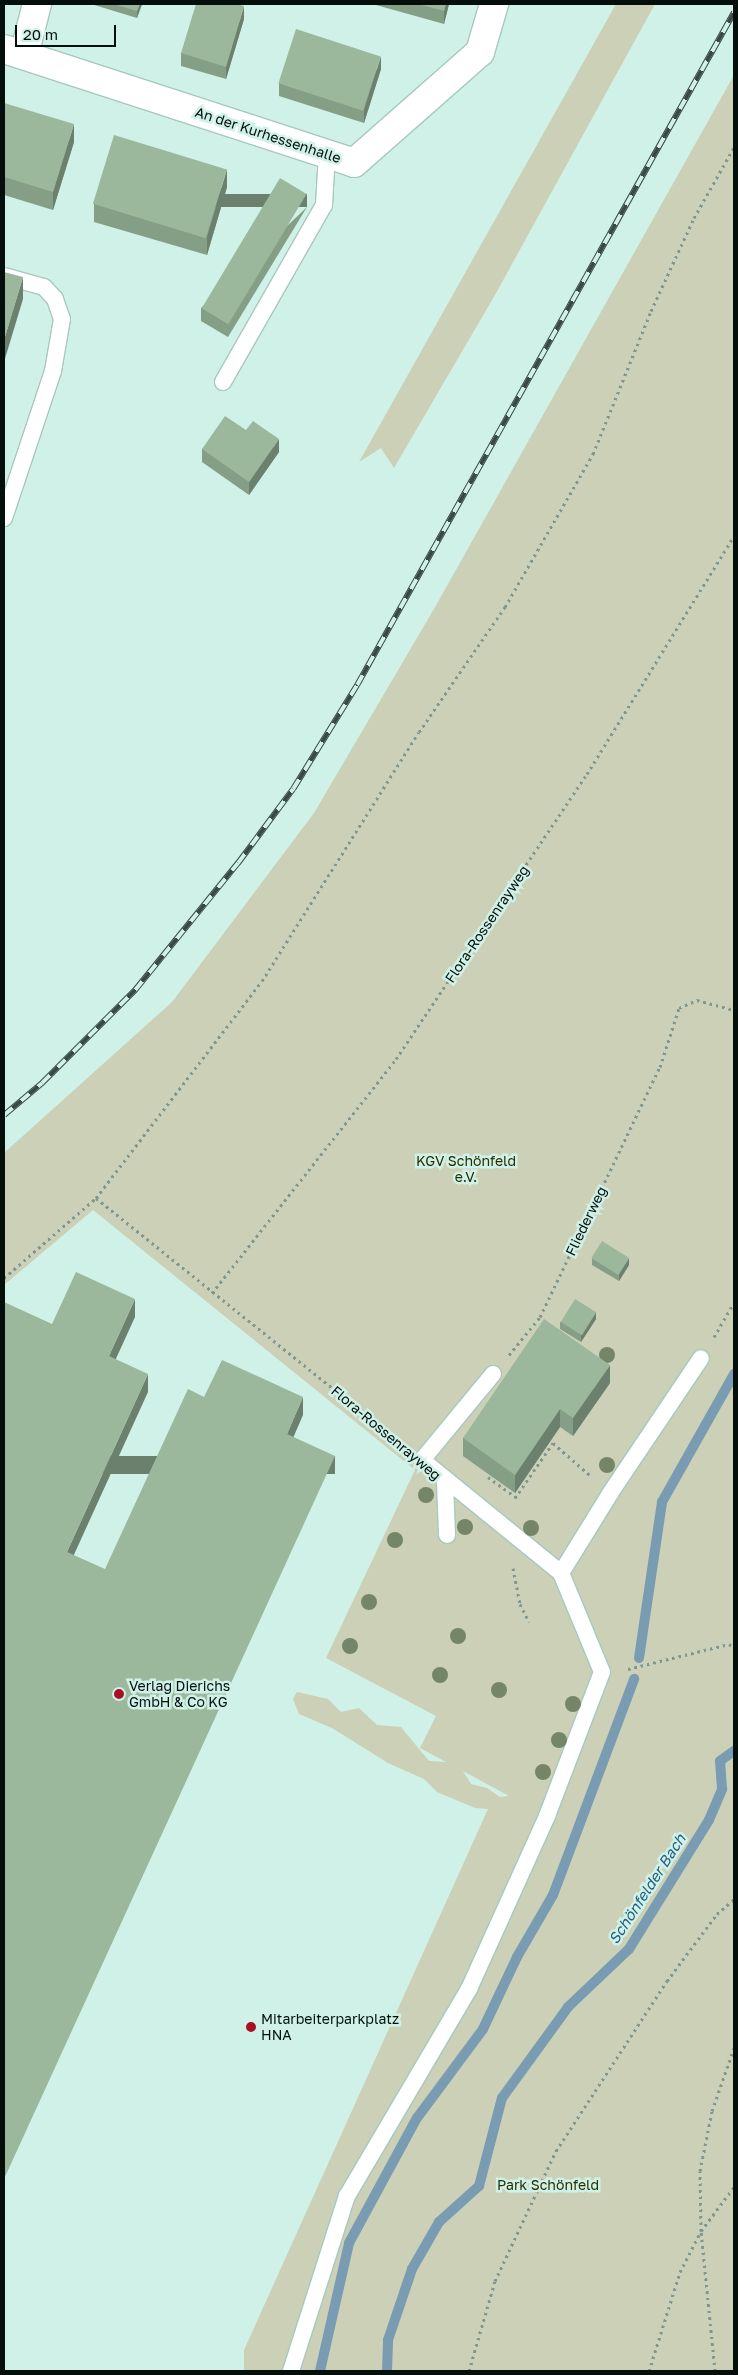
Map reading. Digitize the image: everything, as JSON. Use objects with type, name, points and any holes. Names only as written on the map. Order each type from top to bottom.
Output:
[{"type":"street","points":[[14,52],[37,4]]},
{"type":"street","name":"An der Kurhessenhalle","points":[[14,52],[354,163],[480,52],[494,4]]},
{"type":"lane","points":[[223,382],[324,205],[327,153]]},
{"type":"lane","points":[[4,276],[44,287],[55,299],[62,319],[53,371],[4,518]]},
{"type":"lane","points":[[291,2371],[347,2196],[469,1989],[547,1816],[602,1672],[562,1573],[611,1492],[701,1358]]},
{"type":"lane","points":[[422,1460],[493,1374]]},
{"type":"lane","name":"Flora-Rossenrayweg","points":[[422,1460],[445,1482],[562,1573]]},
{"type":"lane","points":[[445,1482],[446,1535]]},
{"type":"path","points":[[4,1278],[96,1198],[262,981],[419,732],[505,607],[593,454],[659,294],[694,218],[734,146]]},
{"type":"path","name":"Flora-Rossenrayweg","points":[[212,1293],[396,1059],[586,774],[734,536]]},
{"type":"path","name":"Fliederweg","points":[[493,1374],[540,1317],[660,1067],[680,1008],[698,1000],[734,1010]]},
{"type":"path","name":"Flora-Rossenrayweg","points":[[96,1198],[422,1460]]},
{"type":"path","points":[[701,1358],[734,1303]]},
{"type":"path","points":[[529,1622],[520,1604],[502,1527],[553,1443],[611,1492]]},
{"type":"path","points":[[602,1672],[614,1673],[729,1644],[734,1647]]},
{"type":"path","points":[[469,2371],[495,2281],[556,2151],[667,1981],[717,1914],[734,1899]]},
{"type":"path","points":[[715,2371],[701,2231],[700,2170],[712,2111],[734,2048]]},
{"type":"path","points":[[649,2371],[680,2272],[701,2231],[734,2187]]},
{"type":"green space","points":[[616,4],[655,4],[495,295],[394,468],[381,448],[359,462]]},
{"type":"green space","points":[[734,75],[734,2371],[244,2371],[244,2350],[488,1809],[475,1808],[437,1792],[424,1779],[388,1763],[332,1728],[299,1714],[293,1699],[297,1692],[328,1699],[341,1712],[359,1708],[377,1725],[401,1727],[429,1761],[446,1762],[420,1748],[436,1716],[326,1658],[415,1470],[93,1210],[4,1285],[4,1153],[172,1002],[314,813],[434,609]],"holes":[[[463,1771],[509,1796],[500,1797],[487,1788],[471,1784]]]},
{"type":"building","points":[[113,4],[140,4],[137,11]]},
{"type":"building","points":[[196,4],[237,4],[244,6],[226,67],[181,53]]},
{"type":"building","points":[[418,4],[446,4],[444,11]]},
{"type":"building","points":[[296,29],[381,57],[363,111],[278,83]]},
{"type":"building","points":[[4,103],[74,124],[53,192],[4,177]]},
{"type":"building","points":[[114,135],[227,169],[206,238],[93,204]]},
{"type":"building","points":[[280,178],[307,194],[228,324],[202,308]]},
{"type":"building","points":[[4,272],[23,277],[4,340]]},
{"type":"building","points":[[225,416],[246,430],[253,421],[279,439],[249,482],[202,449]]},
{"type":"building","points":[[602,1241],[629,1258],[619,1275],[591,1258]]},
{"type":"building","name":"Verlag Dierichs GmbH & Co KG","points":[[76,1272],[135,1299],[109,1356],[148,1374],[67,1552],[105,1569],[188,1389],[204,1397],[222,1360],[303,1397],[287,1434],[335,1456],[4,2179],[4,1302],[52,1324]]},
{"type":"building","points":[[575,1299],[596,1312],[582,1335],[561,1322]]},
{"type":"building","points":[[544,1319],[610,1365],[573,1418],[560,1409],[515,1475],[463,1438]]},
{"type":"waterway","points":[[639,1658],[662,1502],[734,1374]]},
{"type":"waterway","points":[[320,2371],[349,2243],[417,2118],[483,2029],[517,1957],[553,1895],[634,1679]]},
{"type":"waterway","name":"Schönfelder Bach","points":[[387,2371],[388,2340],[412,2269],[439,2222],[479,2186],[502,2098],[568,2007],[629,1949],[709,1820],[722,1789],[720,1761],[734,1751]]},
{"type":"railway","points":[[4,1115],[42,1083],[135,990],[238,863],[293,789],[357,685],[734,12]]},
{"type":"place","name":"Verlag Dierichs GmbH & Co KG","points":[[119,1694]]},
{"type":"place","name":"Mitarbeiterparkplatz HNA","points":[[251,2027]]},
{"type":"park label","name":"KGV Schönfeld e.V.","points":[[466,1170]]},
{"type":"park label","name":"Park Schönfeld","points":[[548,2185]]}]
